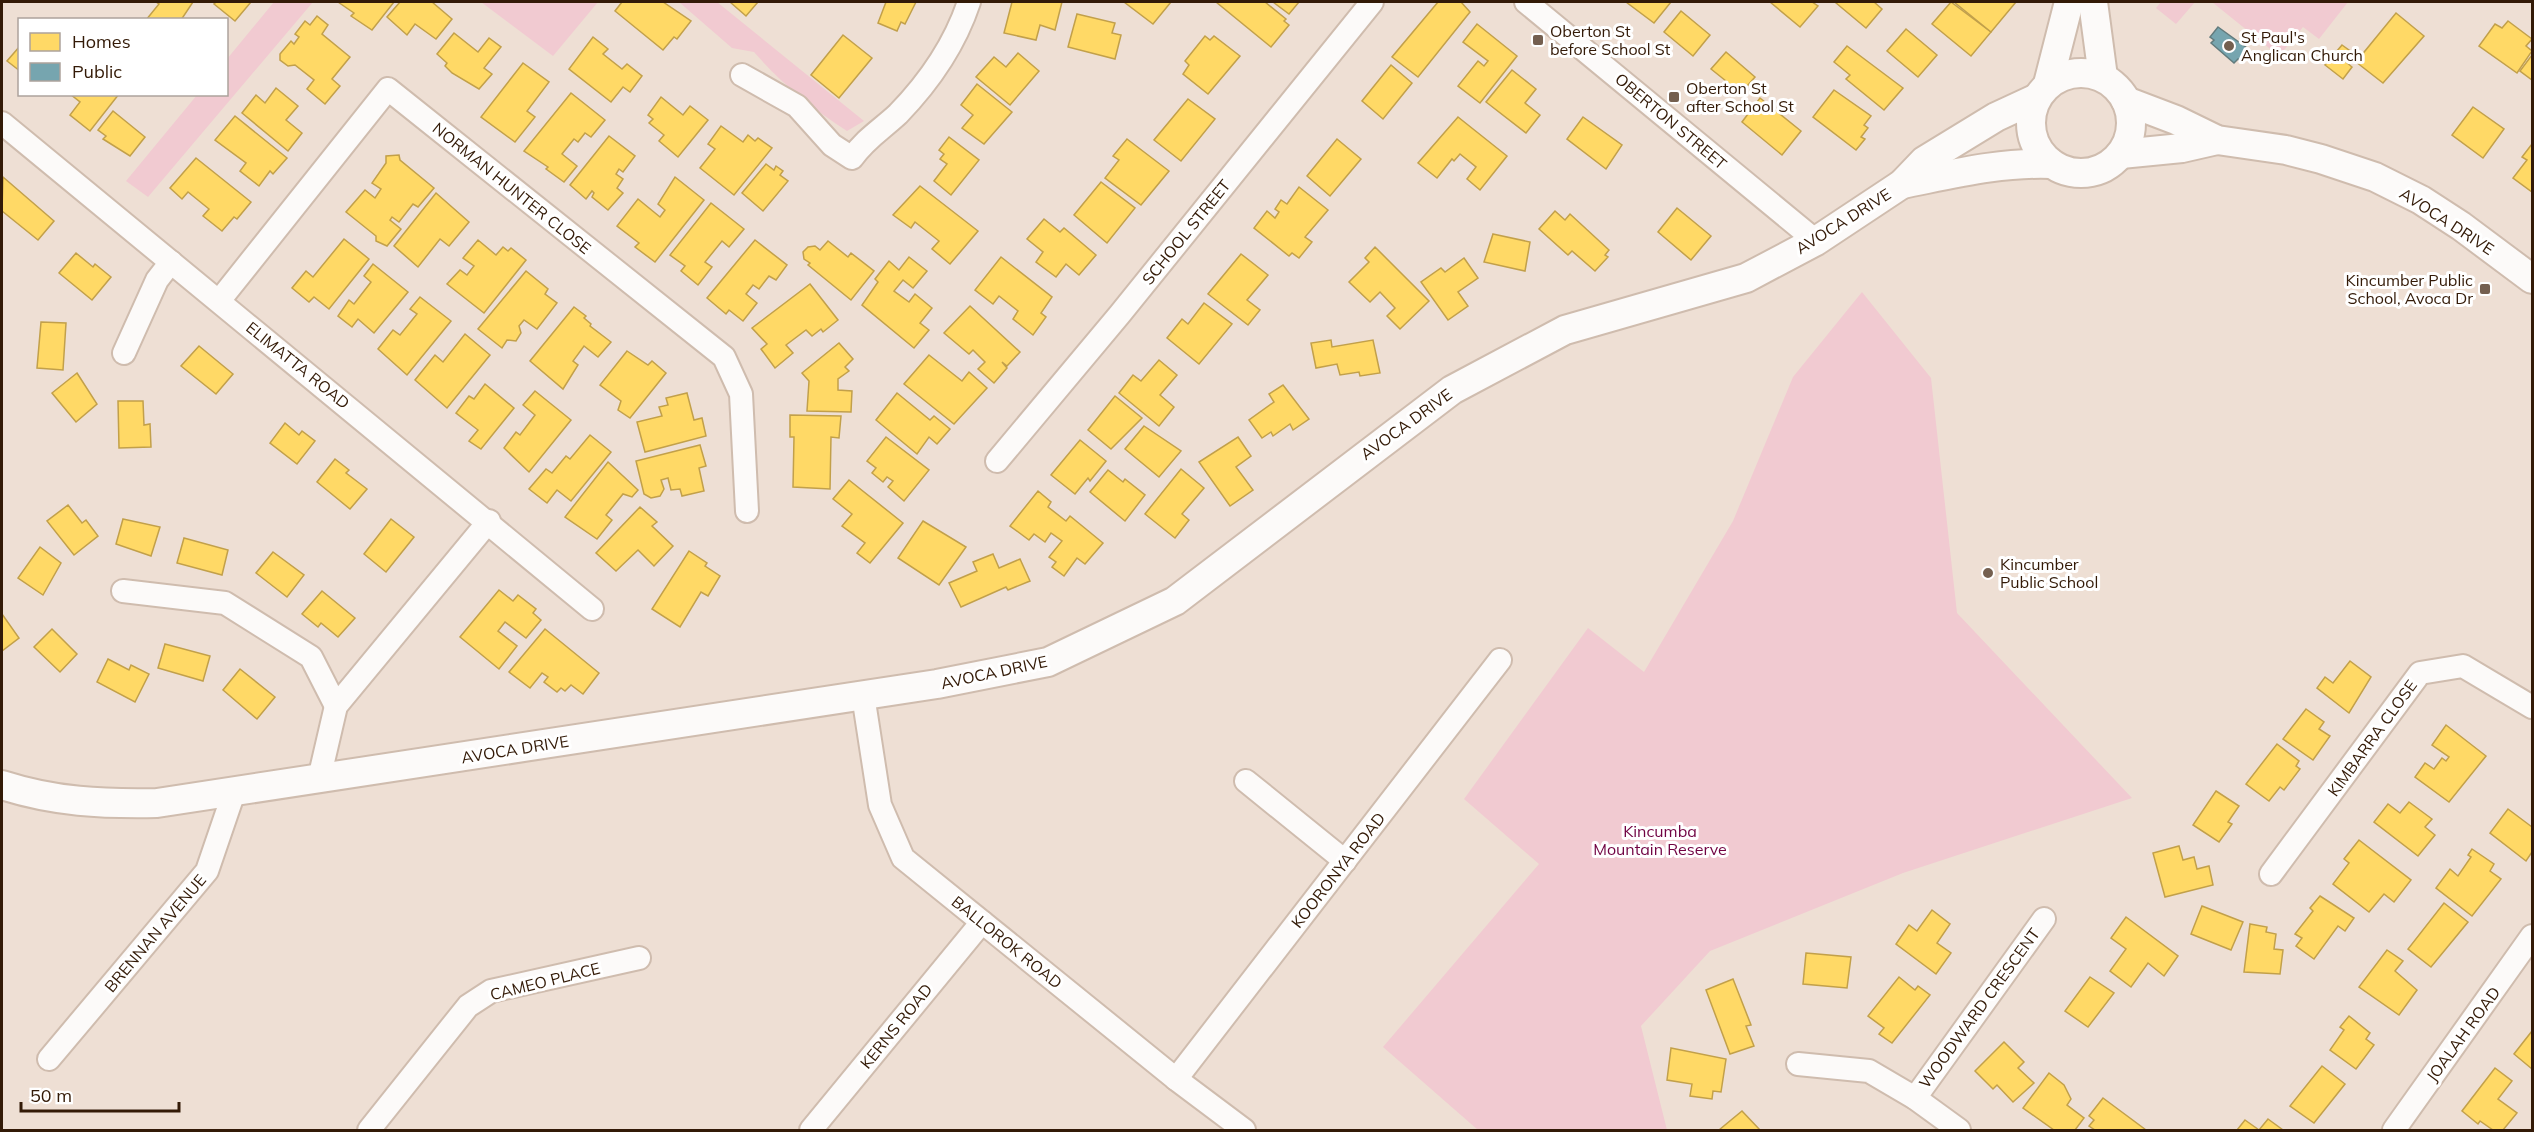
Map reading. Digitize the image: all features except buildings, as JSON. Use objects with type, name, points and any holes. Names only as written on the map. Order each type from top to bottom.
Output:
[{"type":"main road","points":[[2042,91],[2074,73],[2103,77],[2112,83],[2126,100],[2131,128],[2121,154],[2110,164],[2096,171],[2081,173],[2066,171],[2052,164],[2042,154],[2032,134],[2031,112],[2042,91],[2069,2]]},
{"type":"main road","points":[[2093,2],[2103,77]]},
{"type":"main road","name":"AVOCA DRIVE","points":[[2,786],[30,794],[90,804],[157,803],[937,684],[1048,662],[1175,601],[1452,390],[1566,330],[1746,278],[1816,241],[1902,184],[1924,161],[2042,91]]},
{"type":"main road","name":"AVOCA DRIVE","points":[[2126,100],[2176,120],[2217,140],[2286,150],[2332,162],[2375,177],[2421,200],[2461,226],[2532,279]]},
{"type":"main road","name":"AVOCA DRIVE","points":[[2121,154],[2159,152],[2217,140]]},
{"type":"main road","name":"AVOCA DRIVE","points":[[1902,184],[1978,167],[2022,163],[2052,164]]},
{"type":"street","points":[[742,75],[796,106],[832,144],[852,158],[868,137],[897,115],[923,85],[960,29],[969,2]]},
{"type":"street","name":"SCHOOL STREET","points":[[997,461],[1120,314],[1372,2]]},
{"type":"street","name":"OBERTON STREET","points":[[1526,2],[1816,241]]},
{"type":"street","name":"NORMAN HUNTER CLOSE","points":[[219,301],[388,89],[724,357],[741,394],[747,511]]},
{"type":"street","name":"ELIMATTA ROAD","points":[[2,125],[489,521],[592,609]]},
{"type":"street","points":[[124,353],[157,280],[171,262]]},
{"type":"street","points":[[319,779],[336,706],[489,521]]},
{"type":"street","points":[[123,591],[225,603],[311,657],[336,706]]},
{"type":"street","name":"KOORONYA ROAD","points":[[1176,1079],[1500,660]]},
{"type":"street","name":"KIMBARRA CLOSE","points":[[2271,874],[2420,673],[2463,666],[2532,707]]},
{"type":"street","name":"BALLOROK ROAD","points":[[863,695],[880,805],[903,858],[1176,1079],[1244,1131]]},
{"type":"street","points":[[1246,781],[1345,861]]},
{"type":"street","name":"BRENNAN AVENUE","points":[[49,1059],[207,872],[234,792]]},
{"type":"street","name":"WOODWARD CRESCENT","points":[[1915,1098],[2044,919]]},
{"type":"street","name":"KERNS ROAD","points":[[810,1131],[982,922]]},
{"type":"street","name":"JOALAH ROAD","points":[[2402,1128],[2532,936]]},
{"type":"street","name":"CAMEO PLACE","points":[[369,1131],[468,1006],[491,991],[639,958]]},
{"type":"street","points":[[1798,1064],[1869,1071],[1915,1098],[1959,1131]]},
{"type":"green space","points":[[274,2],[313,2],[148,197],[126,181],[196,96],[228,96],[228,58]]},
{"type":"green space","points":[[481,2],[598,2],[553,56]]},
{"type":"green space","points":[[679,2],[717,2],[864,121],[847,131],[798,94],[754,52],[732,48]]},
{"type":"green space","points":[[2161,2],[2195,2],[2176,24],[2156,8]]},
{"type":"green space","points":[[2212,2],[2348,2],[2319,39],[2303,27],[2279,56]]},
{"type":"green space","name":"Kincumba Mountain Reserve","points":[[1862,292],[1931,378],[1957,613],[2132,798],[1903,873],[1710,951],[1641,1026],[1667,1130],[1478,1130],[1383,1047],[1539,864],[1464,799],[1588,628],[1644,672],[1733,521],[1793,377]]},
{"type":"place","name":"Oberton St before School St","points":[[1538,40]]},
{"type":"place","name":"St Paul's Anglican Church","points":[[2229,46]]},
{"type":"place","name":"Oberton St after School St","points":[[1674,97]]},
{"type":"place","name":"Kincumber Public School, Avoca Dr","points":[[2485,289]]},
{"type":"place","name":"Kincumber Public School","points":[[1988,573]]}]
